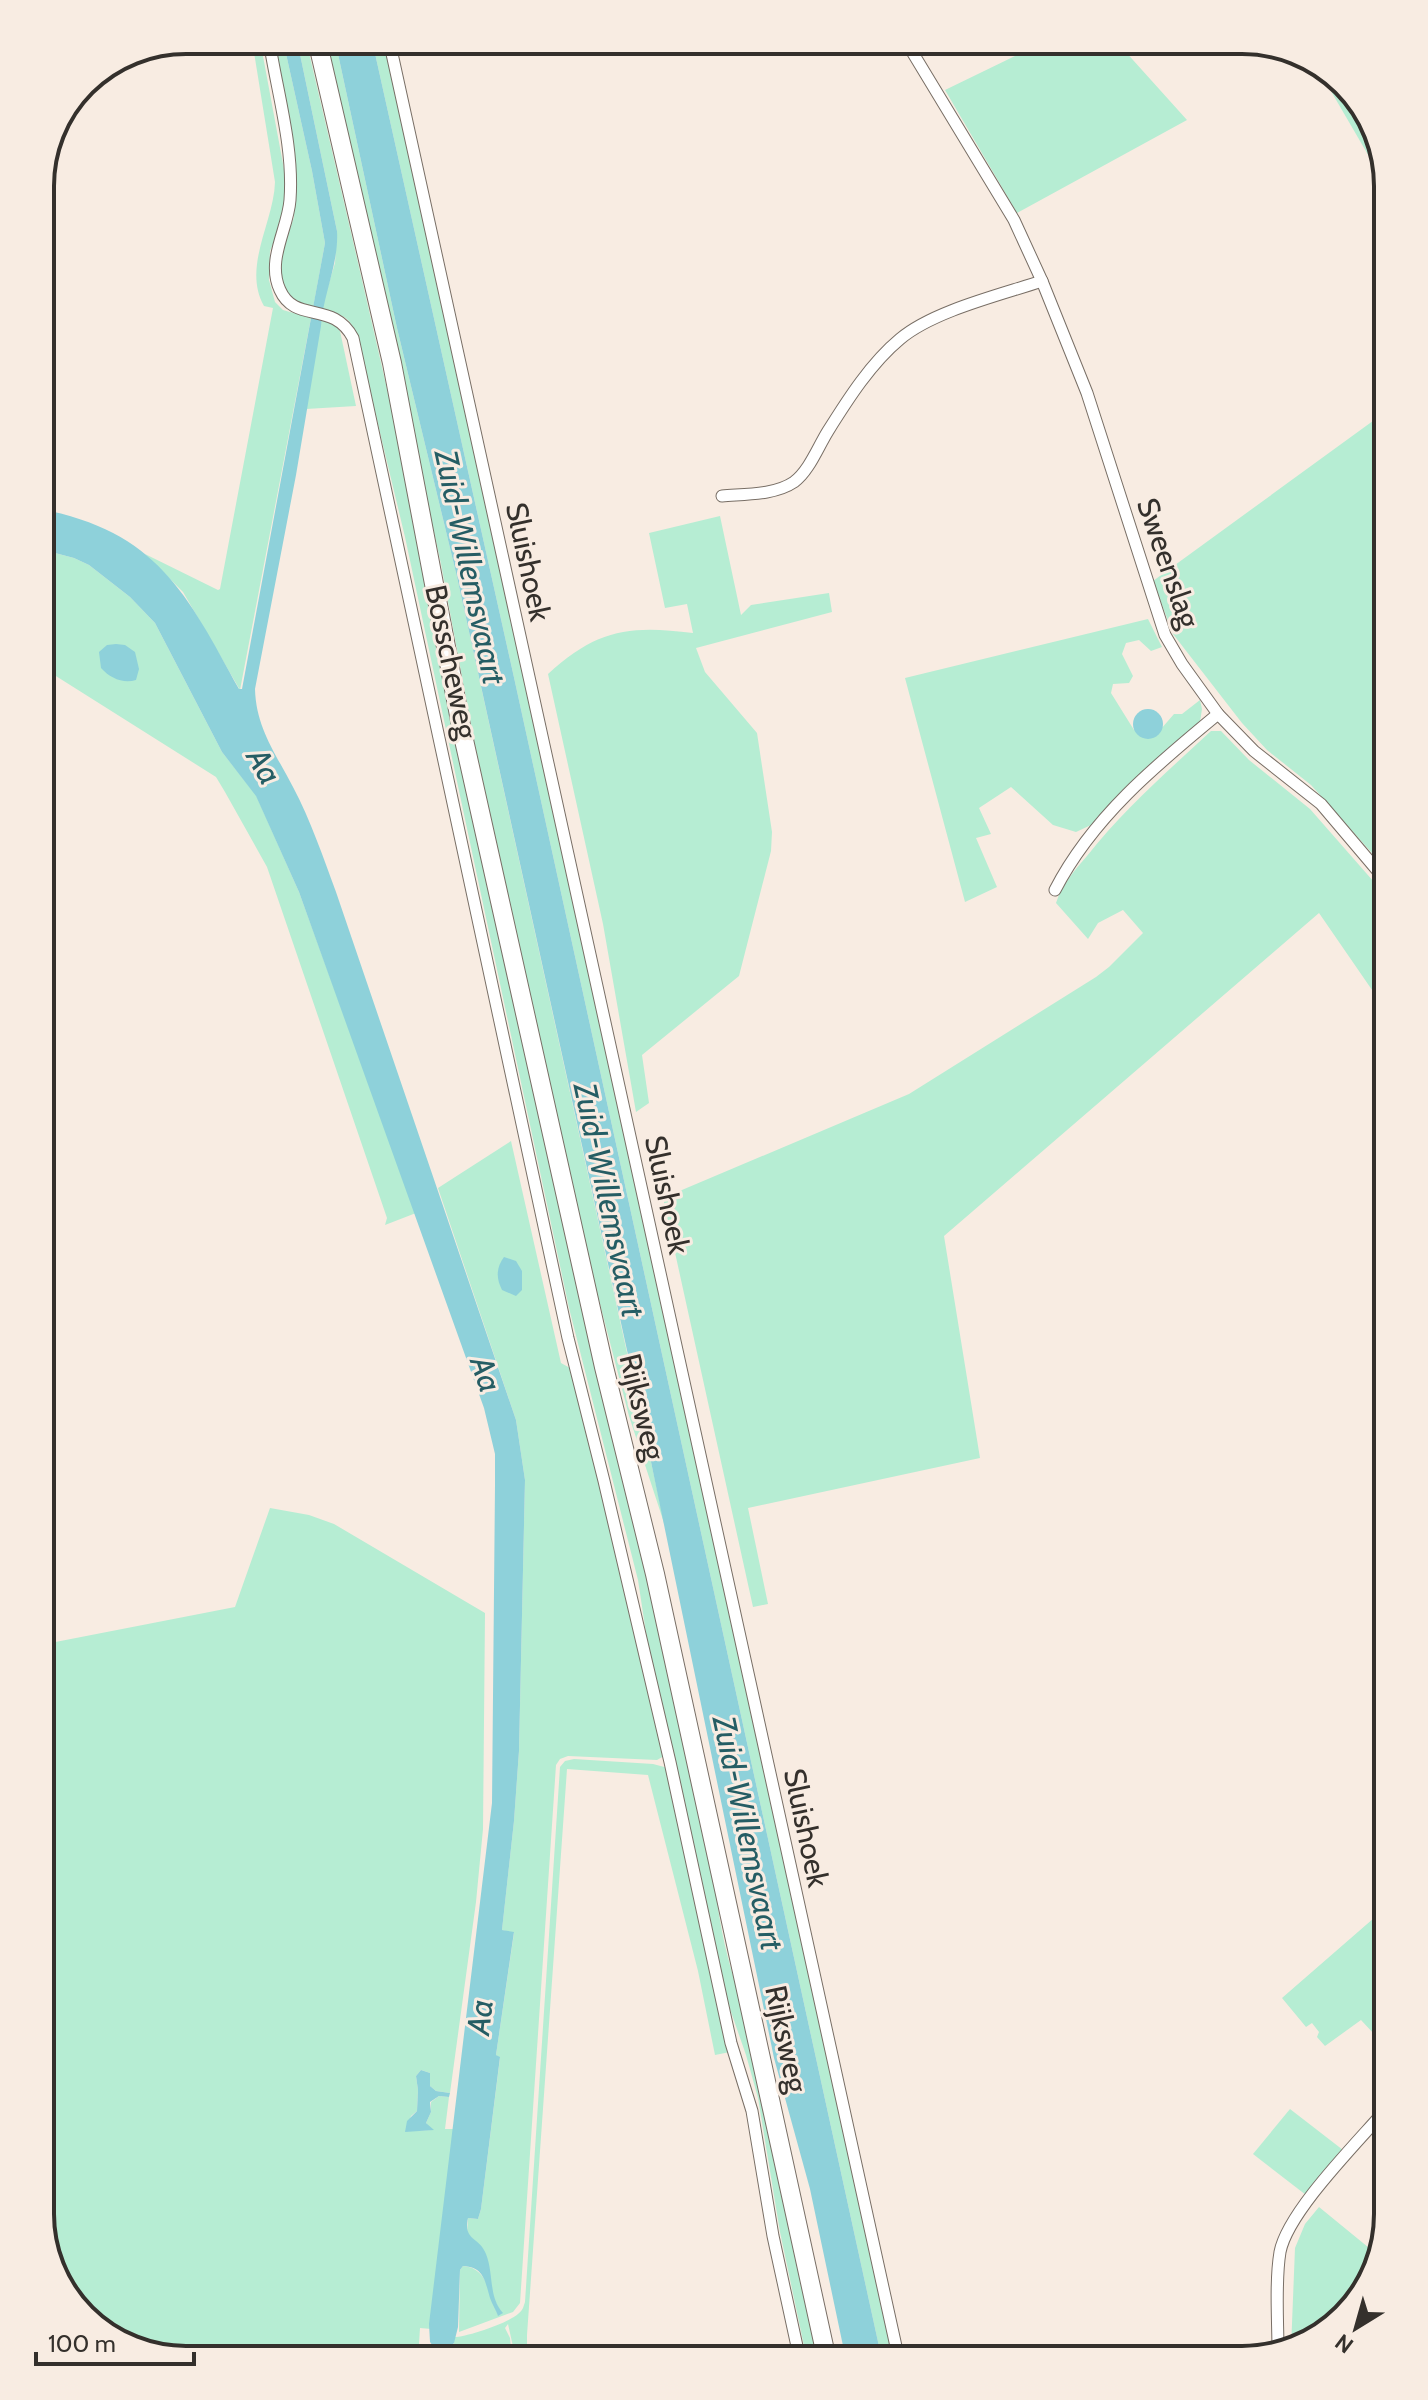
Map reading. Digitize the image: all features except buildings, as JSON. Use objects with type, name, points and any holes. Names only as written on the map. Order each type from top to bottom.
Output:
[{"type":"main road","name":"Bosscheweg","points":[[320,54],[392,363],[462,731],[591,1310]]},
{"type":"main road","name":"Rijksweg","points":[[591,1310],[658,1590],[824,2346]]},
{"type":"street","name":"Bosscheweg","points":[[271,54],[292,176],[289,216],[274,269],[281,293],[292,306],[346,324],[353,338],[568,1338]]},
{"type":"street","name":"Sluishoek","points":[[392,54],[896,2346]]},
{"type":"street","name":"Sweenslag","points":[[913,54],[1014,220],[1042,281],[1087,393],[1165,635],[1218,714],[1254,751],[1321,804],[1374,866]]},
{"type":"street","points":[[722,496],[778,490],[793,482],[803,473],[834,421],[877,362],[918,326],[1042,281]]},
{"type":"street","points":[[1055,890],[1068,863],[1082,844],[1147,773],[1218,714]]},
{"type":"street","name":"Rijksweg","points":[[568,1338],[656,1703],[731,2043],[752,2111],[773,2236],[797,2346]]},
{"type":"street","points":[[1278,2340],[1280,2251],[1287,2230],[1301,2208],[1374,2123]]},
{"type":"green space","points":[[254,54],[263,54],[286,180],[281,225],[270,251],[269,280],[275,302],[283,310],[311,318],[240,690],[183,592],[145,554],[220,589],[273,308],[264,306],[256,276],[275,182]]},
{"type":"green space","points":[[275,54],[286,54],[325,243],[313,308],[293,302],[280,286],[281,255],[294,217],[295,184]]},
{"type":"green space","points":[[300,54],[309,54],[413,501],[566,1193],[725,1944],[741,1999],[820,2346],[804,2346],[780,2232],[758,2098],[721,1983],[648,1646],[638,1580],[569,1308],[405,537],[359,345],[348,320],[321,310],[335,263],[337,231]]},
{"type":"green space","points":[[328,54],[338,54],[397,328],[457,577],[665,1526],[629,1416],[592,1273],[474,741],[441,564]]},
{"type":"green space","points":[[375,54],[389,54],[890,2346],[879,2346]]},
{"type":"green space","points":[[1128,54],[1187,120],[1017,213],[945,90],[1015,56]]},
{"type":"green space","points":[[1328,86],[1352,113],[1372,161]]},
{"type":"green space","points":[[321,320],[335,325],[340,331],[356,406],[306,409]]},
{"type":"green space","points":[[1374,420],[1374,855],[1311,785],[1267,750],[1242,723],[1173,634],[1153,581]]},
{"type":"green space","points":[[720,516],[741,615],[751,605],[829,593],[832,612],[696,648],[705,672],[757,733],[772,832],[771,851],[739,976],[642,1055],[649,1103],[636,1112],[603,924],[548,674],[582,647],[615,634],[651,630],[693,633],[687,604],[665,608],[649,533]]},
{"type":"green space","points":[[54,553],[89,565],[130,597],[155,623],[222,752],[256,795],[299,892],[416,1213],[385,1225],[387,1218],[267,867],[216,777],[54,675]]},
{"type":"green space","points":[[1148,619],[1162,647],[1151,651],[1139,640],[1126,643],[1122,654],[1133,676],[1129,683],[1113,684],[1111,693],[1134,730],[1154,737],[1174,714],[1182,714],[1200,700],[1200,722],[1091,825],[1076,832],[1053,825],[1011,787],[979,808],[991,834],[976,838],[997,887],[965,902],[905,678]]},
{"type":"green space","points":[[1211,731],[1221,731],[1249,760],[1310,809],[1374,882],[1374,993],[1319,913],[944,1236],[980,1458],[748,1508],[768,1604],[753,1607],[663,1198],[909,1094],[1109,967],[1143,933],[1123,910],[1098,923],[1088,939],[1056,903],[1065,883],[1116,822]]},
{"type":"green space","points":[[511,1141],[561,1363],[570,1368],[582,1406],[664,1756],[657,1760],[568,1756],[556,1765],[520,2303],[513,2312],[459,2332],[460,2270],[463,2266],[483,2277],[498,2315],[502,2313],[492,2292],[483,2252],[467,2234],[468,2218],[478,2219],[481,2209],[500,2058],[496,2055],[514,1933],[502,1930],[519,1751],[525,1480],[516,1420],[438,1188]]},
{"type":"green space","points":[[270,1508],[309,1515],[334,1524],[485,1613],[483,1829],[450,2093],[436,2091],[430,2086],[430,2073],[421,2070],[416,2076],[417,2111],[411,2116],[406,2131],[432,2130],[426,2123],[431,2102],[439,2096],[449,2097],[445,2129],[454,2129],[431,2329],[420,2328],[419,2346],[177,2346],[144,2339],[113,2324],[87,2301],[68,2272],[57,2240],[54,2214],[54,1642],[235,1607]]},
{"type":"green space","points":[[565,1761],[653,1764],[668,1768],[730,2052],[715,2055],[698,1971],[648,1775],[567,1769],[527,2346],[513,2346],[508,2324],[505,2328],[511,2346],[452,2346],[454,2337],[513,2318],[523,2309],[525,2302],[560,1767]]},
{"type":"green space","points":[[1374,1918],[1374,2034],[1361,2020],[1325,2046],[1317,2037],[1319,2032],[1312,2023],[1306,2027],[1282,1998]]},
{"type":"green space","points":[[1290,2109],[1343,2150],[1306,2195],[1253,2154]]},
{"type":"green space","points":[[1319,2207],[1370,2249],[1351,2288],[1316,2288],[1316,2323],[1292,2336],[1295,2248],[1305,2224]]},
{"type":"water","name":"Aa","points":[[286,54],[300,54],[337,243],[255,689],[256,703],[263,728],[305,813],[336,892],[516,1420],[525,1480],[519,1751],[502,1930],[514,1932],[496,2055],[500,2057],[481,2209],[478,2219],[468,2218],[467,2225],[470,2235],[486,2254],[495,2299],[503,2313],[498,2316],[479,2272],[463,2266],[460,2270],[458,2327],[452,2346],[433,2346],[429,2324],[492,1803],[495,1454],[484,1408],[299,892],[256,796],[222,752],[155,623],[130,597],[89,565],[54,553],[54,512],[113,533],[141,551],[184,596],[239,689],[242,689],[325,243]]},
{"type":"water","name":"Zuid-Willemsvaart","points":[[338,54],[375,54],[879,2346],[843,2346],[810,2189],[774,2058],[643,1423],[457,577],[397,328]]},
{"type":"water","points":[[107,645],[125,645],[135,652],[139,669],[136,680],[117,679],[101,668],[99,652]]},
{"type":"water","points":[[1148,709],[1158,714],[1163,724],[1158,734],[1148,739],[1138,734],[1133,724],[1138,714]]},
{"type":"water","points":[[504,1257],[516,1261],[522,1271],[522,1290],[516,1296],[502,1290],[499,1281],[498,1269]]},
{"type":"water","points":[[421,2070],[430,2073],[430,2086],[436,2091],[450,2093],[449,2097],[439,2096],[430,2102],[431,2112],[426,2123],[434,2130],[405,2132],[407,2121],[417,2111],[416,2076]]}]
